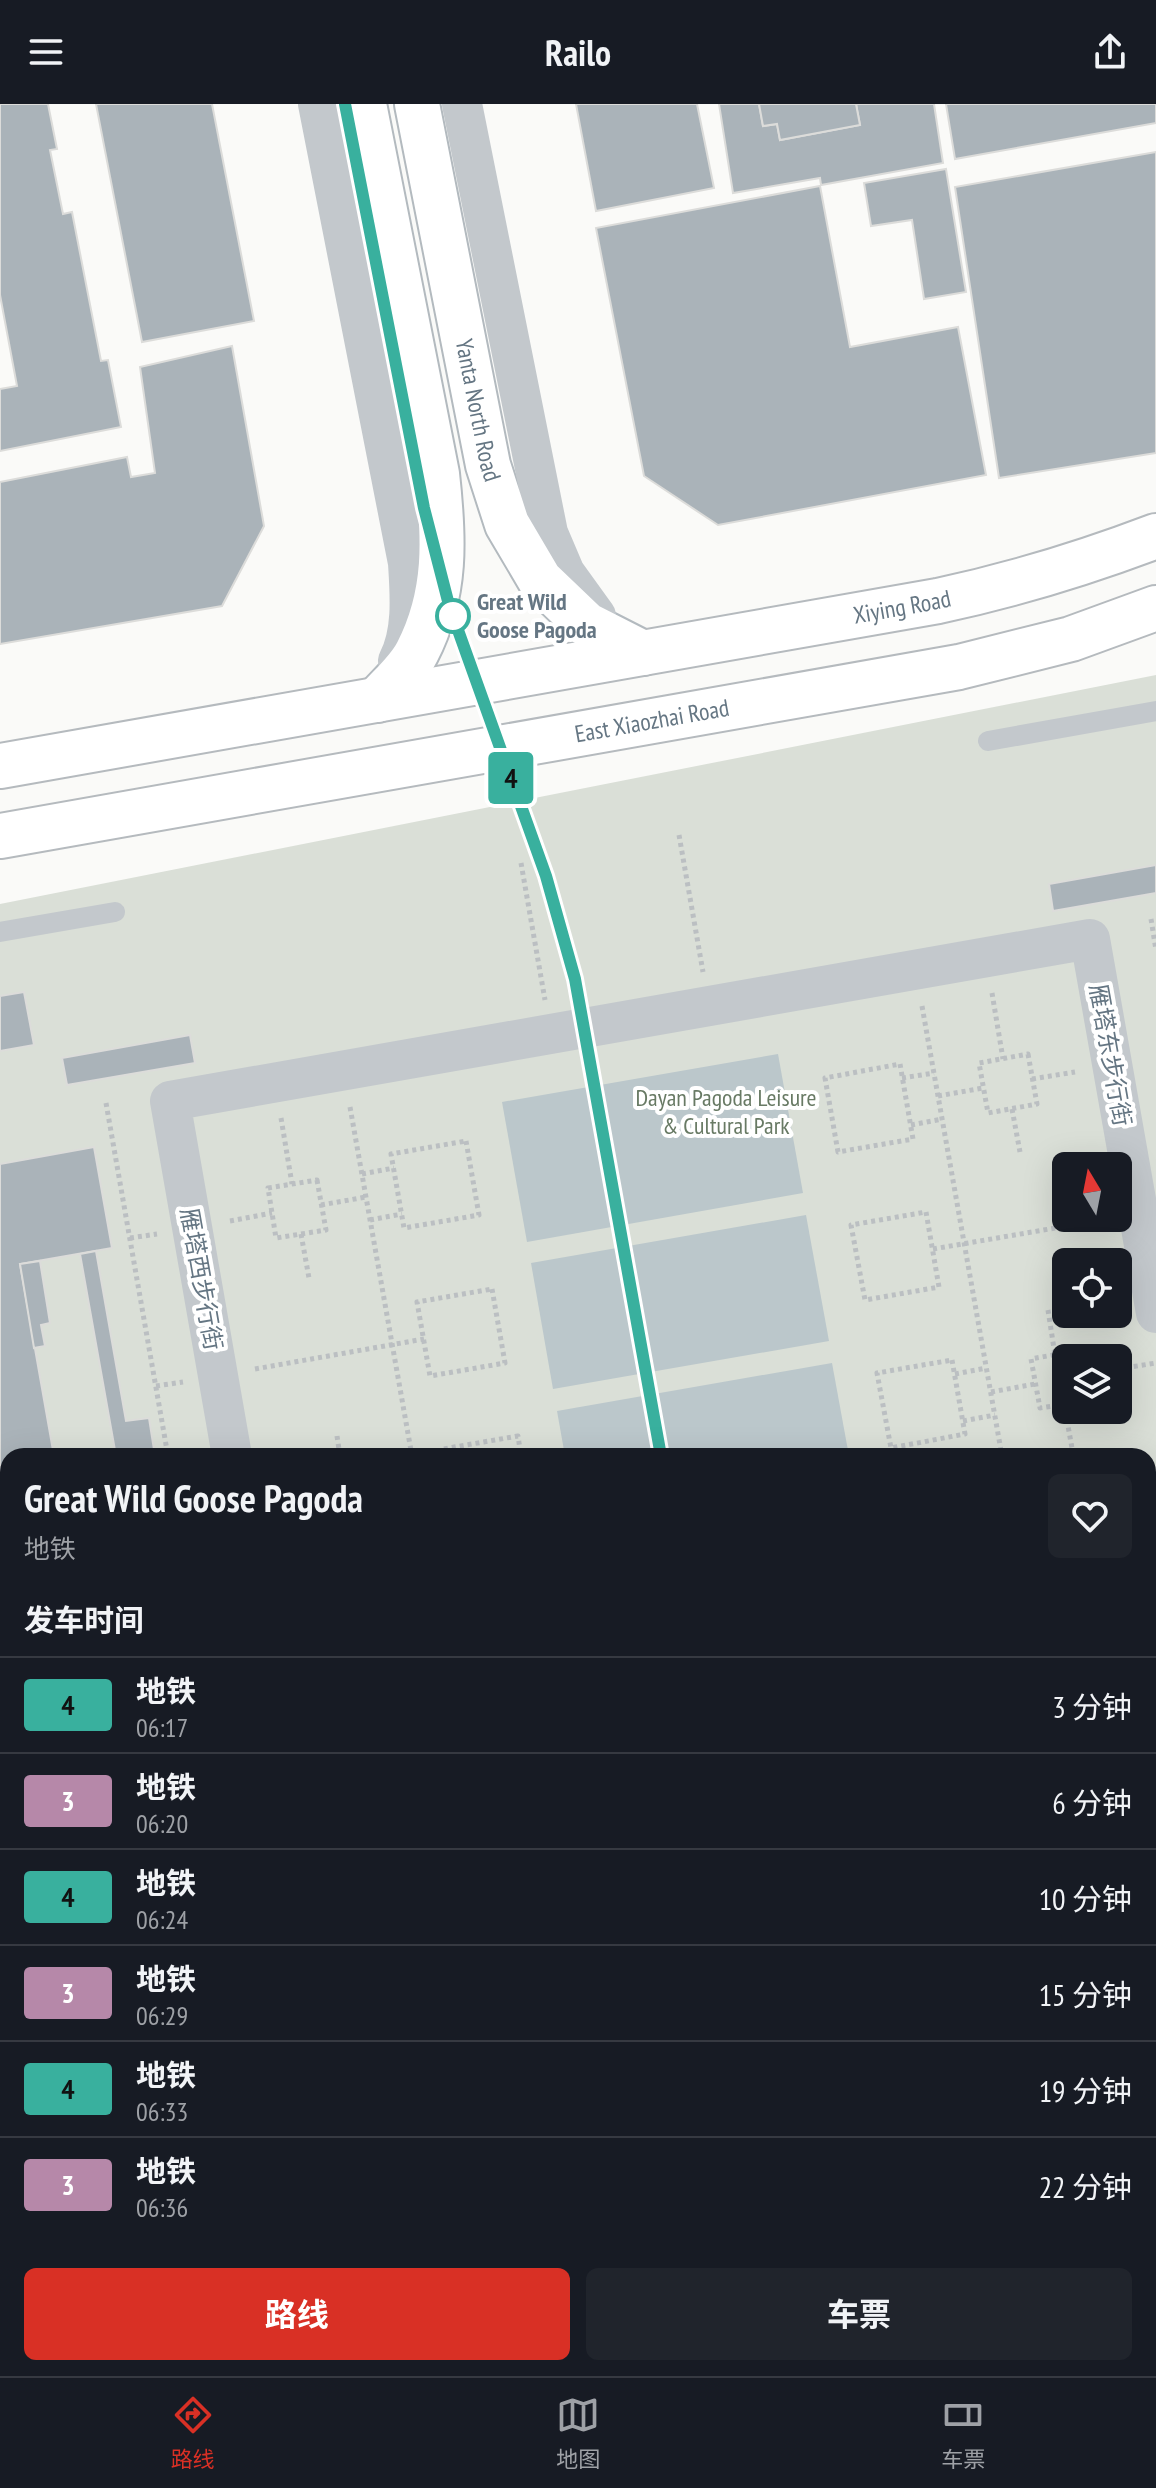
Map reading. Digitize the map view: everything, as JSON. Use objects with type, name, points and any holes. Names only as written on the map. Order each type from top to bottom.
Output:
[{"type":"main road","points":[[364,104],[437,474],[444,534],[438,596],[417,653],[377,700]]},
{"type":"main road","name":"Yanta North Road","points":[[417,104],[488,465],[507,524],[540,580],[600,632],[643,653]]},
{"type":"main road","name":"Xiying Road","points":[[643,653],[994,589],[1054,572],[1156,536]]},
{"type":"main road","name":"East Xiaozhai Road","points":[[0,836],[959,667],[1071,639],[1156,608]]},
{"type":"main road","points":[[0,766],[643,653]]},
{"type":"street","points":[[318,104],[408,563],[411,608],[402,654],[377,700]]},
{"type":"street","points":[[462,104],[548,533],[565,573],[594,614],[643,653]]},
{"type":"street","name":"雁塔东步行街","points":[[985,957],[1090,939],[1156,1313]]},
{"type":"street","points":[[274,1083],[985,957]]},
{"type":"street","name":"雁塔西步行街","points":[[231,1448],[170,1101],[274,1083]]},
{"type":"lane","points":[[988,741],[1156,711]]},
{"type":"lane","points":[[0,932],[115,912]]},
{"type":"path","points":[[679,835],[709,1006]]},
{"type":"path","points":[[521,863],[551,1034]]},
{"type":"path","points":[[1151,919],[1156,945]]},
{"type":"path","points":[[985,957],[1003,1059]]},
{"type":"path","points":[[916,969],[1001,1448]]},
{"type":"path","points":[[1028,1054],[1037,1104],[988,1113],[979,1063],[1003,1059],[1028,1054]]},
{"type":"path","points":[[900,1064],[902,1078],[913,1139],[838,1152],[825,1078],[900,1064]]},
{"type":"path","points":[[344,1070],[411,1448]]},
{"type":"path","points":[[902,1078],[934,1073]]},
{"type":"path","points":[[274,1083],[292,1184]]},
{"type":"path","points":[[938,1096],[983,1088]]},
{"type":"path","points":[[106,1103],[167,1448]]},
{"type":"path","points":[[1012,1109],[1020,1152]]},
{"type":"path","points":[[911,1125],[942,1119]]},
{"type":"path","points":[[466,1141],[479,1215],[404,1228],[394,1168],[391,1154],[466,1141]]},
{"type":"path","points":[[362,1174],[394,1168]]},
{"type":"path","points":[[317,1180],[326,1230],[276,1238],[268,1188],[292,1184],[317,1180]]},
{"type":"path","points":[[321,1205],[366,1197]]},
{"type":"path","points":[[926,1212],[933,1249],[939,1287],[865,1300],[851,1225],[926,1212]]},
{"type":"path","points":[[370,1220],[402,1214]]},
{"type":"path","points":[[933,1249],[1052,1228]]},
{"type":"path","points":[[301,1234],[309,1278]]},
{"type":"path","points":[[492,1289],[505,1363],[430,1376],[424,1339],[417,1302],[492,1289]]},
{"type":"path","points":[[1048,1310],[1053,1344]]},
{"type":"path","points":[[156,1386],[424,1339]]},
{"type":"path","points":[[1052,1356],[1031,1359],[1040,1408],[1052,1406]]},
{"type":"path","points":[[952,1360],[955,1374],[965,1434],[891,1448],[877,1373],[952,1360]]},
{"type":"path","points":[[1132,1367],[1156,1363]]},
{"type":"path","points":[[955,1374],[986,1368]]},
{"type":"path","points":[[991,1392],[1035,1384]]},
{"type":"path","points":[[963,1421],[995,1415]]},
{"type":"path","points":[[1068,1424],[1072,1448]]},
{"type":"path","points":[[337,1436],[339,1448]]},
{"type":"path","points":[[449,1448],[518,1436],[520,1448]]},
{"type":"green space","name":"Dayan Pagoda Leisure & Cultural Park","points":[[1156,675],[1156,1448],[0,1448],[0,904]]},
{"type":"shaded area","points":[[778,1054],[803,1193],[527,1242],[502,1102]]},
{"type":"shaded area","points":[[806,1215],[829,1341],[553,1389],[531,1263]]},
{"type":"shaded area","points":[[832,1363],[848,1448],[564,1448],[557,1411]]},
{"type":"building","points":[[0,104],[48,104],[57,149],[50,150],[63,214],[72,212],[101,361],[108,360],[121,427],[0,451],[0,389],[17,386],[0,295]]},
{"type":"building","points":[[96,104],[212,104],[254,321],[142,342]]},
{"type":"building","points":[[576,104],[697,104],[714,188],[596,211]]},
{"type":"building","points":[[719,104],[759,104],[763,126],[777,124],[780,140],[860,125],[856,104],[934,104],[943,163],[821,185],[820,178],[733,193]]},
{"type":"building","points":[[759,104],[856,104],[860,125],[780,140],[777,124],[763,126]]},
{"type":"building","points":[[946,104],[1156,104],[1156,123],[955,159]]},
{"type":"building","points":[[1156,152],[1156,453],[999,478],[955,187]]},
{"type":"building","points":[[946,169],[966,292],[924,299],[912,220],[871,226],[864,183]]},
{"type":"building","points":[[820,186],[850,347],[958,327],[986,475],[718,525],[644,476],[596,228]]},
{"type":"building","points":[[232,346],[264,526],[222,606],[0,644],[0,482],[127,457],[131,477],[155,473],[140,367]]},
{"type":"building","points":[[1156,865],[1156,893],[1053,911],[1049,884]]},
{"type":"building","points":[[24,992],[34,1045],[0,1051],[0,996]]},
{"type":"building","points":[[190,1035],[195,1063],[67,1085],[62,1058]]},
{"type":"building","points":[[94,1147],[112,1248],[20,1264],[53,1448],[0,1448],[0,1164]]},
{"type":"building","points":[[96,1251],[126,1421],[149,1418],[154,1448],[115,1448],[80,1254]]},
{"type":"building","points":[[40,1261],[50,1323],[41,1325],[45,1346],[34,1348],[20,1264]]},
{"type":"metro line","name":"4","points":[[345,104],[439,571],[558,912],[575,979],[660,1448]]},
{"type":"place","name":"Great Wild Goose Pagoda","points":[[453,616]]}]
